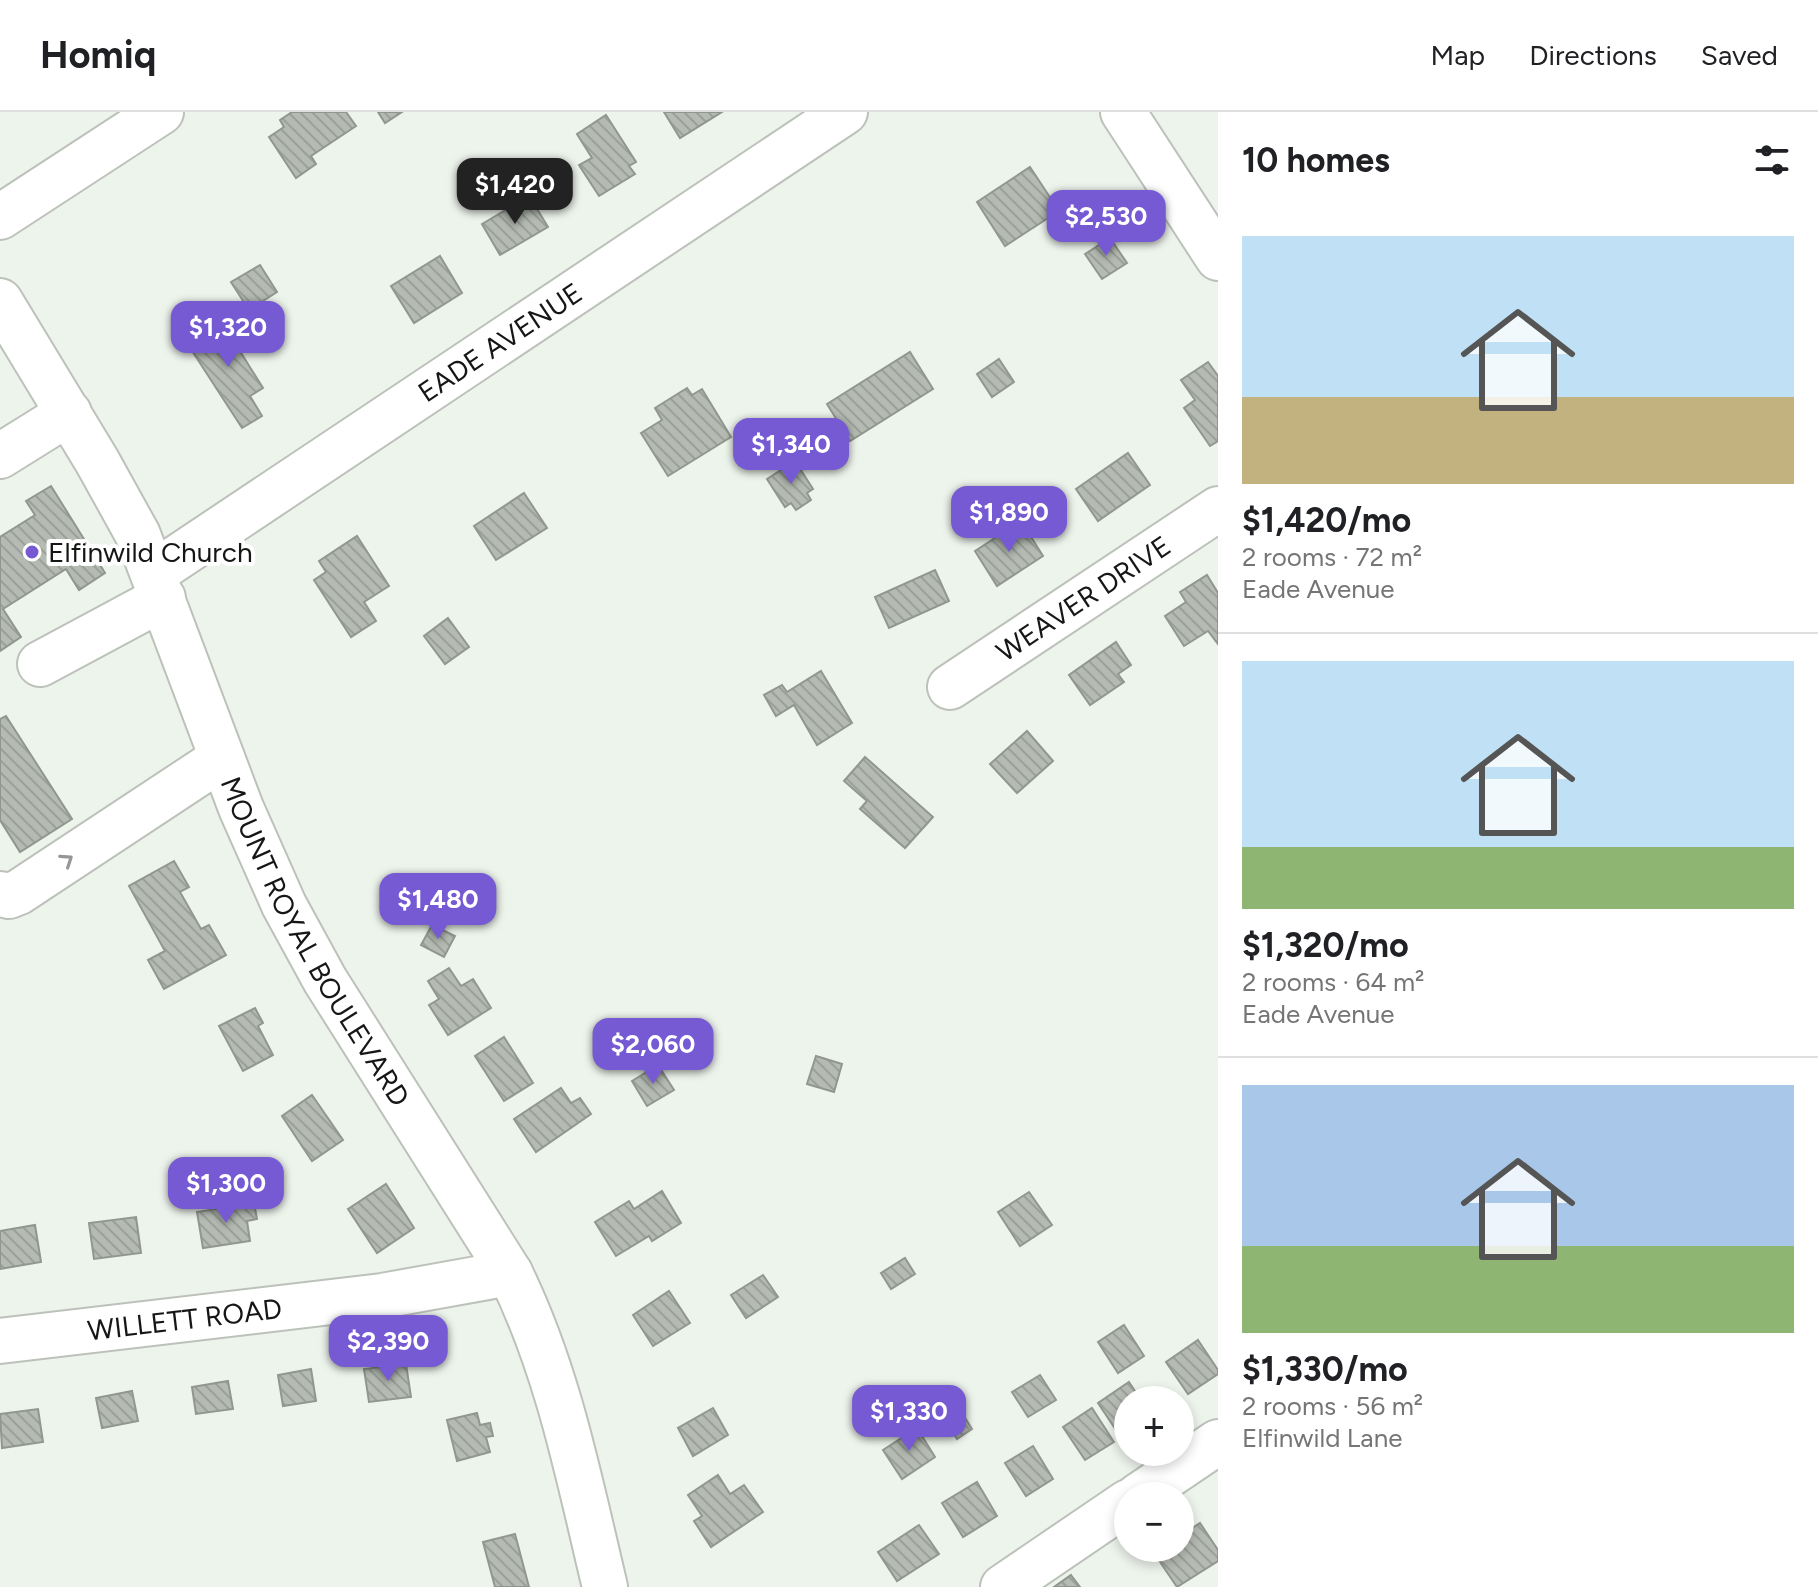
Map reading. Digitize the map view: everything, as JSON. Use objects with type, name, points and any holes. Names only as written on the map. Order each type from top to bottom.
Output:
[{"type":"street","points":[[0,217],[161,112]]},
{"type":"street","name":"EADE AVENUE","points":[[40,664],[158,586],[845,112]]},
{"type":"street","points":[[1123,112],[1218,258]]},
{"type":"street","name":"MOUNT ROYAL BOULEVARD","points":[[0,301],[69,413],[138,535],[222,758],[284,905],[325,980],[510,1273],[546,1356],[605,1587]]},
{"type":"street","points":[[0,456],[69,413]]},
{"type":"street","name":"WEAVER DRIVE","points":[[950,687],[1218,509]]},
{"type":"street","points":[[0,894],[9,896],[19,892],[222,758]]},
{"type":"street","name":"WILLETT ROAD","points":[[0,1341],[382,1296],[510,1273]]},
{"type":"street","points":[[1159,1482],[1218,1442]]},
{"type":"street","points":[[1003,1587],[1114,1512]]},
{"type":"building","points":[[292,112],[346,112],[356,126],[311,156],[316,164],[296,178],[269,137],[284,127],[280,120]]},
{"type":"building","points":[[378,112],[402,112],[385,123]]},
{"type":"building","points":[[664,112],[722,112],[680,138]]},
{"type":"building","points":[[606,115],[636,162],[629,166],[635,174],[599,196],[579,165],[592,158],[577,134]]},
{"type":"building","points":[[1030,167],[1059,211],[1005,246],[977,202]]},
{"type":"building","points":[[529,196],[548,227],[500,255],[482,224]]},
{"type":"building","points":[[1110,238],[1127,263],[1102,279],[1085,254]]},
{"type":"building","points":[[440,256],[462,293],[414,323],[391,286]]},
{"type":"building","points":[[260,265],[277,292],[249,310],[231,282]]},
{"type":"building","points":[[229,315],[242,334],[233,340],[263,388],[250,396],[262,416],[242,428],[187,343]]},
{"type":"building","points":[[910,352],[933,389],[850,441],[827,404]]},
{"type":"building","points":[[999,359],[1014,382],[992,397],[977,374]]},
{"type":"building","points":[[1208,362],[1218,376],[1218,441],[1210,446],[1184,408],[1195,400],[1181,380]]},
{"type":"building","points":[[687,388],[692,395],[702,389],[731,437],[668,476],[641,433],[662,420],[655,408]]},
{"type":"building","points":[[1128,453],[1150,485],[1098,521],[1076,489]]},
{"type":"building","points":[[795,461],[813,489],[807,493],[811,500],[796,510],[791,503],[785,507],[767,479]]},
{"type":"building","points":[[51,486],[105,573],[79,590],[66,569],[3,609],[21,637],[0,651],[0,537],[35,515],[26,501]]},
{"type":"building","points":[[524,493],[547,528],[496,560],[474,526]]},
{"type":"building","points":[[1021,521],[1043,556],[997,586],[975,551]]},
{"type":"building","points":[[357,536],[389,586],[364,602],[376,621],[351,637],[314,580],[326,572],[319,561]]},
{"type":"building","points":[[935,570],[949,601],[889,628],[875,597]]},
{"type":"building","points":[[1207,575],[1218,593],[1218,644],[1208,631],[1184,646],[1165,616],[1186,602],[1180,592]]},
{"type":"building","points":[[448,618],[469,647],[445,664],[424,636]]},
{"type":"building","points":[[1116,642],[1131,665],[1118,674],[1124,682],[1090,705],[1069,675]]},
{"type":"building","points":[[821,671],[852,723],[817,745],[794,705],[776,716],[764,695],[782,685],[787,692]]},
{"type":"building","points":[[6,716],[72,819],[20,852],[0,820],[0,719]]},
{"type":"building","points":[[1027,731],[1053,761],[1017,793],[990,764]]},
{"type":"building","points":[[865,757],[933,817],[905,848],[860,809],[867,801],[844,781]]},
{"type":"building","points":[[174,861],[189,887],[180,892],[201,929],[209,925],[226,955],[164,989],[148,960],[165,951],[129,886]]},
{"type":"building","points":[[432,925],[455,936],[444,957],[421,945]]},
{"type":"building","points":[[449,968],[461,986],[473,979],[491,1008],[448,1035],[429,1005],[439,999],[428,981]]},
{"type":"building","points":[[255,1008],[263,1023],[258,1026],[273,1055],[243,1071],[219,1026]]},
{"type":"building","points":[[504,1037],[533,1083],[504,1101],[475,1056]]},
{"type":"building","points":[[816,1056],[842,1064],[834,1092],[807,1084]]},
{"type":"building","points":[[658,1065],[674,1090],[647,1106],[632,1081]]},
{"type":"building","points":[[561,1088],[571,1103],[580,1098],[591,1114],[536,1152],[514,1119]]},
{"type":"building","points":[[312,1095],[343,1140],[312,1161],[282,1116]]},
{"type":"building","points":[[386,1184],[414,1228],[377,1253],[348,1209]]},
{"type":"building","points":[[662,1191],[681,1223],[652,1241],[649,1236],[616,1256],[595,1222],[629,1201],[634,1209]]},
{"type":"building","points":[[1029,1192],[1052,1225],[1020,1246],[998,1212]]},
{"type":"building","points":[[254,1203],[257,1219],[247,1221],[250,1241],[203,1248],[197,1212]]},
{"type":"building","points":[[136,1217],[141,1253],[94,1259],[89,1223]]},
{"type":"building","points":[[35,1225],[41,1262],[0,1269],[0,1231]]},
{"type":"building","points":[[905,1258],[915,1274],[891,1289],[881,1273]]},
{"type":"building","points":[[763,1275],[778,1297],[746,1318],[731,1295]]},
{"type":"building","points":[[669,1291],[690,1323],[653,1346],[633,1315]]},
{"type":"building","points":[[1124,1325],[1144,1356],[1118,1373],[1098,1342]]},
{"type":"building","points":[[1198,1340],[1218,1374],[1194,1390],[1194,1386],[1182,1386],[1166,1362]]},
{"type":"building","points":[[406,1364],[411,1397],[369,1402],[364,1369]]},
{"type":"building","points":[[311,1369],[316,1401],[283,1406],[278,1375]]},
{"type":"building","points":[[1040,1375],[1056,1400],[1028,1417],[1012,1392]]},
{"type":"building","points":[[228,1381],[233,1409],[196,1414],[192,1387]]},
{"type":"building","points":[[132,1391],[138,1421],[102,1428],[96,1398]]},
{"type":"building","points":[[1114,1392],[1114,1427],[1098,1403]]},
{"type":"building","points":[[713,1408],[728,1435],[693,1456],[678,1428]]},
{"type":"building","points":[[959,1408],[972,1429],[957,1439],[944,1417]]},
{"type":"building","points":[[1092,1408],[1114,1442],[1085,1460],[1063,1427]]},
{"type":"building","points":[[38,1409],[43,1442],[2,1448],[0,1414]]},
{"type":"building","points":[[477,1413],[480,1425],[490,1423],[493,1436],[486,1437],[490,1452],[457,1461],[447,1420]]},
{"type":"building","points":[[917,1428],[935,1457],[902,1479],[883,1450]]},
{"type":"building","points":[[1033,1446],[1053,1479],[1026,1496],[1005,1463]]},
{"type":"building","points":[[718,1475],[730,1494],[744,1485],[763,1512],[711,1547],[694,1521],[702,1516],[688,1495]]},
{"type":"building","points":[[977,1482],[997,1516],[963,1537],[942,1503]]},
{"type":"building","points":[[1200,1523],[1218,1550],[1218,1561],[1177,1587],[1160,1562],[1194,1562],[1194,1527]]},
{"type":"building","points":[[919,1525],[939,1554],[897,1581],[878,1552]]},
{"type":"building","points":[[515,1534],[529,1587],[495,1587],[483,1542]]},
{"type":"building","points":[[1071,1575],[1080,1587],[1054,1587]]},
{"type":"place","name":"Elfinwild Church","points":[[32,552]]}]
